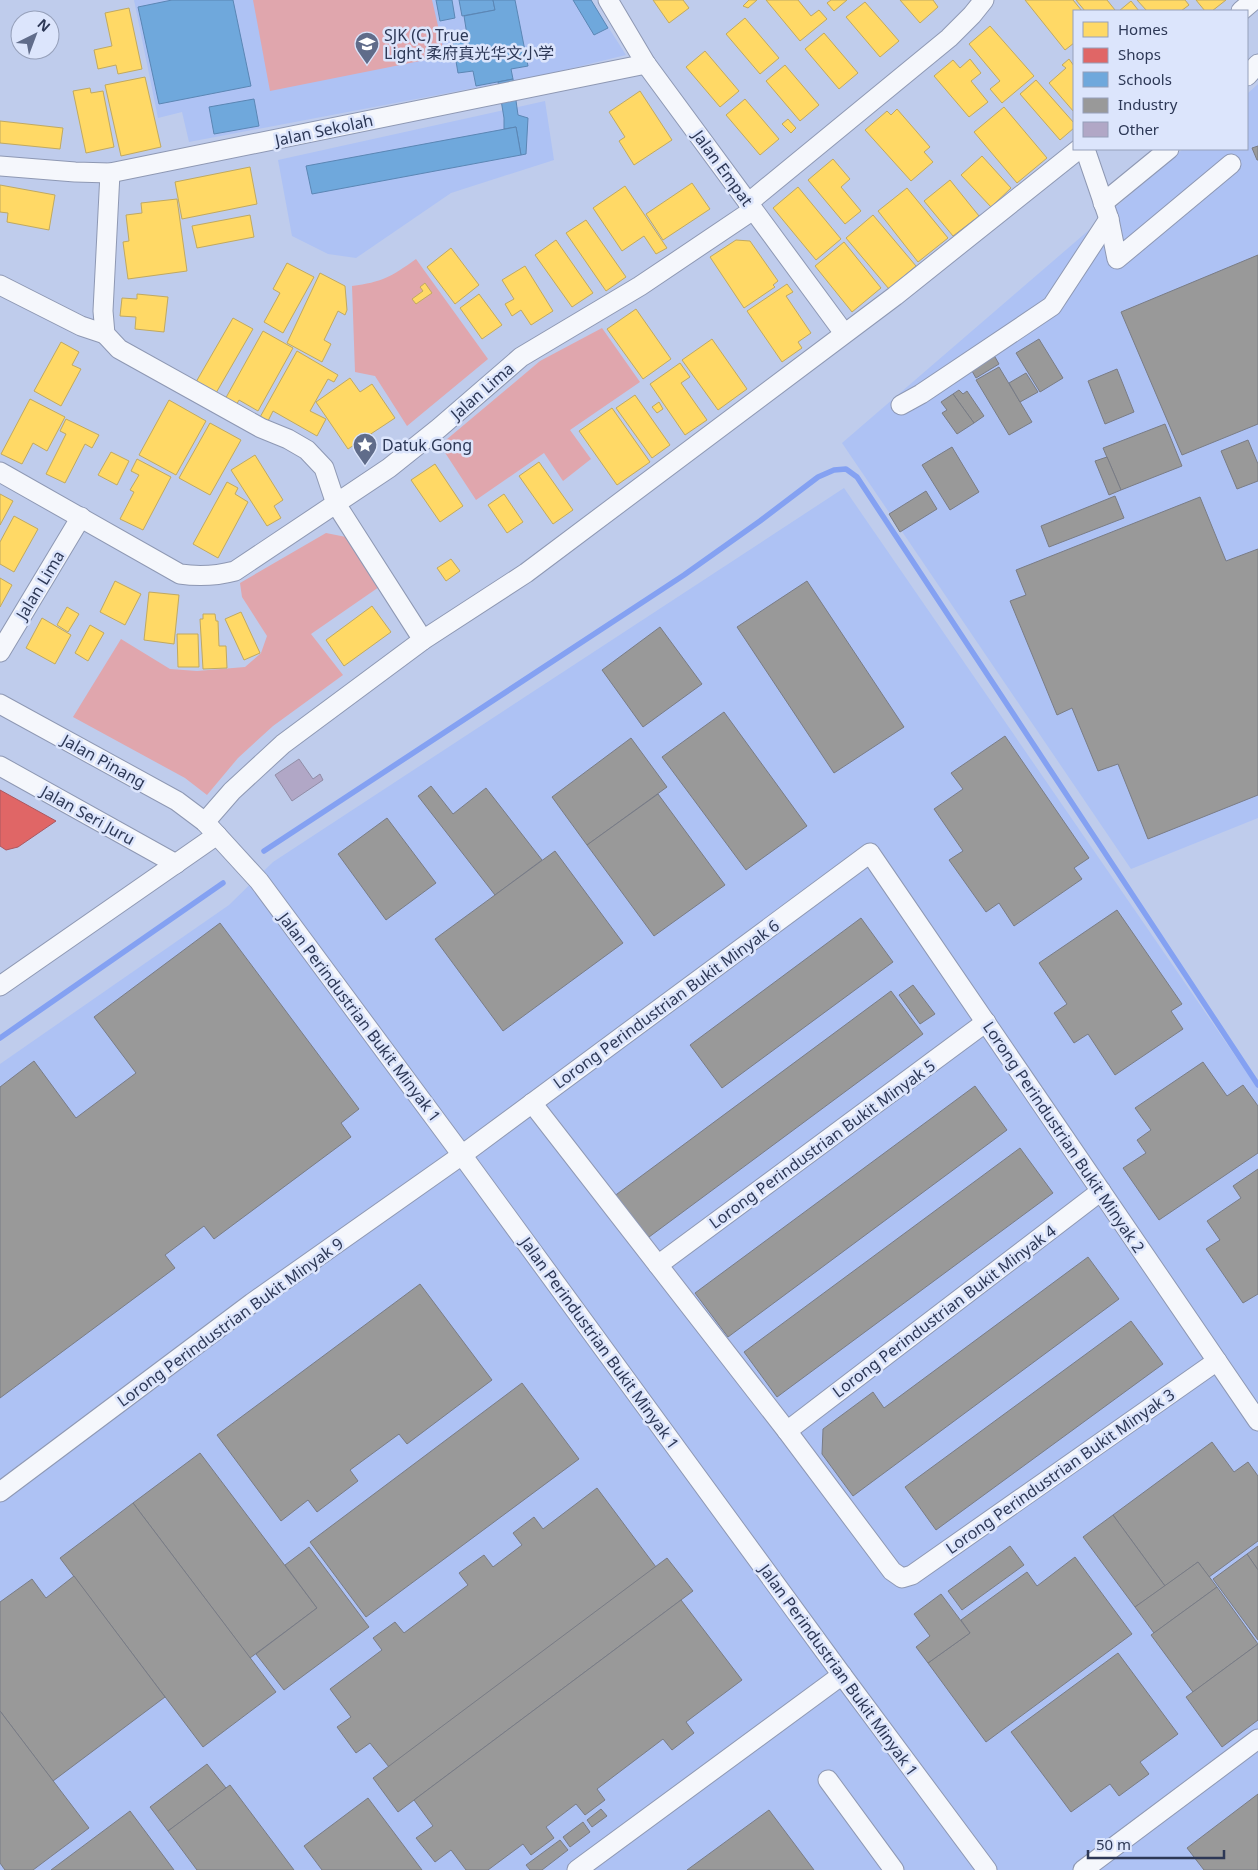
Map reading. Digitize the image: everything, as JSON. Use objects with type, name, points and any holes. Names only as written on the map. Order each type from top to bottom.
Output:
[{"type":"street","name":"Jalan Empat","points":[[608,0],[646,64],[844,333]]},
{"type":"street","name":"Jalan Lima","points":[[0,472],[180,574],[198,577],[235,571],[389,468],[439,428],[521,357],[640,286],[751,206],[949,38],[984,0]]},
{"type":"street","points":[[1242,10],[1254,0]]},
{"type":"street","name":"Jalan Sekolah","points":[[0,166],[110,174],[646,64]]},
{"type":"street","points":[[1248,75],[1258,64]]},
{"type":"street","points":[[0,986],[176,864],[211,829],[232,791],[283,744],[423,640],[526,573],[895,296],[1078,150]]},
{"type":"street","points":[[1085,150],[1106,211],[1117,259],[1231,164]]},
{"type":"street","points":[[901,405],[921,394],[1052,306],[1106,211],[1168,150]]},
{"type":"street","points":[[105,334],[103,311],[110,174]]},
{"type":"street","points":[[0,285],[81,326],[105,334],[119,349],[261,428],[307,450],[324,468],[336,504],[423,640]]},
{"type":"street","name":"Jalan Lima","points":[[0,652],[81,517]]},
{"type":"street","name":"Jalan Pinang","points":[[0,704],[177,801],[211,829]]},
{"type":"street","name":"Jalan Seri Juru","points":[[0,766],[176,864]]},
{"type":"street","name":"Jalan Perindustrian Bukit Minyak 1","points":[[211,829],[259,881],[987,1870]]},
{"type":"street","name":"Lorong Perindustrian Bukit Minyak 6","points":[[462,1155],[870,853]]},
{"type":"street","name":"Lorong Perindustrian Bukit Minyak 2","points":[[870,853],[1258,1421]]},
{"type":"street","name":"Lorong Perindustrian Bukit Minyak 5","points":[[658,1265],[986,1022]]},
{"type":"street","points":[[532,1103],[787,1430]]},
{"type":"street","name":"Lorong Perindustrian Bukit Minyak 9","points":[[0,1492],[252,1303],[462,1155]]},
{"type":"street","name":"Lorong Perindustrian Bukit Minyak 4","points":[[787,1430],[1101,1191]]},
{"type":"street","name":"Lorong Perindustrian Bukit Minyak 3","points":[[787,1430],[892,1570],[902,1578],[912,1575],[1217,1360]]},
{"type":"street","points":[[577,1870],[842,1675]]},
{"type":"street","points":[[1083,1870],[1258,1739]]},
{"type":"street","points":[[828,1780],[894,1870]]},
{"type":"shaded area","name":"SJK (C) True Light 柔府真光华文小学","points":[[134,0],[591,0],[626,55],[548,74],[189,142],[182,112],[158,118]]},
{"type":"shaded area","points":[[253,0],[432,0],[445,56],[270,91]]},
{"type":"shaded area","points":[[1258,84],[1258,818],[1131,869],[842,443],[1182,150],[1248,150],[1248,93]]},
{"type":"shaded area","name":"SJK (C) True Light 柔府真光华文小学","points":[[545,101],[554,160],[451,193],[356,258],[328,254],[292,236],[278,160]]},
{"type":"shaded area","points":[[416,259],[488,359],[407,426],[375,376],[355,372],[352,286],[386,278]]},
{"type":"shaded area","points":[[602,328],[640,382],[570,430],[591,459],[563,481],[544,453],[476,500],[440,445],[540,361]]},
{"type":"shaded area","points":[[844,488],[1258,1089],[1258,1870],[0,1870],[0,1064],[229,905],[273,862]]},
{"type":"shaded area","points":[[326,533],[346,537],[379,587],[311,634],[343,675],[273,726],[238,758],[207,795],[185,778],[73,717],[121,639],[170,669],[197,671],[245,667],[261,653],[267,636],[242,597],[240,583]]},
{"type":"building: Homes","points":[[653,0],[683,0],[689,8],[669,23]]},
{"type":"building: Homes","points":[[749,0],[757,0],[748,8],[743,6]]},
{"type":"building: Homes","points":[[766,0],[798,0],[811,16],[819,10],[827,19],[800,41]]},
{"type":"building: Homes","points":[[831,0],[847,0],[834,11],[827,3]]},
{"type":"building: Homes","points":[[900,0],[933,0],[938,7],[920,23]]},
{"type":"building: Homes","points":[[1025,0],[1073,0],[1081,10],[1073,10],[1073,44],[1065,50]]},
{"type":"building: Homes","points":[[1076,0],[1107,0],[1115,10],[1084,10]]},
{"type":"building: Homes","points":[[1137,0],[1185,0],[1189,5],[1182,10],[1146,10]]},
{"type":"building: Homes","points":[[1196,0],[1226,0],[1213,10],[1204,10]]},
{"type":"building: Homes","points":[[1131,1],[1138,10],[1120,10]]},
{"type":"building: Homes","points":[[865,2],[899,41],[880,57],[846,17]]},
{"type":"building: Homes","points":[[129,8],[142,69],[118,74],[116,65],[98,69],[94,50],[112,46],[105,13]]},
{"type":"building: Homes","points":[[745,18],[779,58],[760,74],[726,34]]},
{"type":"building: Homes","points":[[990,26],[1034,76],[1002,103],[990,89],[1000,81],[969,44]]},
{"type":"building: Homes","points":[[824,33],[858,73],[839,89],[805,49]]},
{"type":"building: Homes","points":[[705,51],[739,91],[720,107],[686,67]]},
{"type":"building: Homes","points":[[970,59],[981,73],[971,81],[988,102],[969,117],[934,76],[953,60],[960,68]]},
{"type":"building: Homes","points":[[1069,59],[1073,65],[1073,111],[1049,83],[1066,68],[1062,65]]},
{"type":"building: Homes","points":[[785,65],[819,105],[800,121],[766,81]]},
{"type":"building: Homes","points":[[145,77],[161,147],[121,156],[105,85]]},
{"type":"building: Homes","points":[[1036,80],[1073,122],[1073,129],[1060,140],[1020,94]]},
{"type":"building: Homes","points":[[90,88],[91,93],[103,91],[114,147],[86,153],[73,91]]},
{"type":"building: Homes","points":[[640,91],[672,140],[634,165],[619,141],[625,137],[609,112]]},
{"type":"building: Homes","points":[[745,99],[779,139],[760,155],[726,115]]},
{"type":"building: Homes","points":[[1004,107],[1047,158],[1017,183],[974,132]]},
{"type":"building: Homes","points":[[897,109],[930,147],[924,152],[933,162],[911,181],[865,130],[887,111],[891,115]]},
{"type":"building: Homes","points":[[788,119],[796,128],[791,133],[782,124]]},
{"type":"building: Homes","points":[[0,121],[63,128],[60,149],[0,143]]},
{"type":"building: Homes","points":[[982,156],[1011,188],[991,207],[961,175]]},
{"type":"building: Homes","points":[[833,159],[850,179],[841,187],[861,211],[845,224],[808,180]]},
{"type":"building: Homes","points":[[250,167],[257,204],[182,219],[175,182]]},
{"type":"building: Homes","points":[[950,180],[979,216],[953,236],[924,201]]},
{"type":"building: Homes","points":[[692,183],[710,209],[663,240],[646,214]]},
{"type":"building: Homes","points":[[0,185],[55,195],[49,230],[7,222],[8,213],[0,212]]},
{"type":"building: Homes","points":[[625,186],[667,248],[656,254],[644,236],[622,251],[593,208]]},
{"type":"building: Homes","points":[[798,187],[841,239],[816,260],[773,208]]},
{"type":"building: Homes","points":[[907,188],[948,238],[918,262],[878,211]]},
{"type":"building: Homes","points":[[177,199],[187,271],[128,279],[123,242],[129,241],[126,215],[142,213],[141,203]]},
{"type":"building: Homes","points":[[250,215],[254,237],[197,248],[192,226]]},
{"type":"building: Homes","points":[[873,215],[916,266],[889,289],[846,238]]},
{"type":"building: Homes","points":[[586,220],[626,277],[606,291],[566,233]]},
{"type":"building: Homes","points":[[556,240],[593,293],[572,307],[535,255]]},
{"type":"building: Homes","points":[[736,240],[750,241],[778,281],[773,285],[775,287],[744,308],[710,257]]},
{"type":"building: Homes","points":[[844,242],[881,288],[852,312],[815,266]]},
{"type":"building: Homes","points":[[451,248],[479,285],[455,304],[427,267]]},
{"type":"building: Homes","points":[[287,263],[314,277],[283,333],[264,322],[280,293],[273,289]]},
{"type":"building: Homes","points":[[525,266],[553,311],[531,325],[521,310],[512,316],[505,304],[514,299],[502,280]]},
{"type":"building: Homes","points":[[320,273],[345,286],[347,310],[345,315],[338,311],[324,340],[331,344],[322,362],[287,343]]},
{"type":"building: Homes","points":[[425,283],[432,293],[416,304],[412,299],[423,291],[420,287]]},
{"type":"building: Homes","points":[[787,284],[793,292],[786,296],[811,333],[798,342],[802,348],[782,362],[747,311]]},
{"type":"building: Homes","points":[[137,294],[168,297],[164,332],[135,329],[136,317],[120,316],[122,298],[137,299]]},
{"type":"building: Homes","points":[[479,294],[502,325],[482,339],[460,308]]},
{"type":"building: Homes","points":[[636,309],[671,359],[643,379],[607,329]]},
{"type":"building: Homes","points":[[233,318],[253,329],[216,393],[196,382]]},
{"type":"building: Homes","points":[[263,331],[293,348],[258,411],[239,400],[234,409],[223,403]]},
{"type":"building: Homes","points":[[712,339],[747,389],[718,410],[682,360]]},
{"type":"building: Homes","points":[[61,342],[79,352],[72,365],[81,369],[61,406],[34,391]]},
{"type":"building: Homes","points":[[297,351],[338,375],[334,382],[328,379],[310,411],[326,419],[317,436],[273,411],[267,423],[259,419]]},
{"type":"building: Homes","points":[[680,363],[690,377],[681,383],[707,420],[685,435],[650,384]]},
{"type":"building: Homes","points":[[350,378],[360,392],[372,384],[395,418],[348,449],[316,402]]},
{"type":"building: Homes","points":[[635,395],[670,445],[652,458],[616,408]]},
{"type":"building: Homes","points":[[30,399],[65,417],[47,451],[33,443],[22,464],[1,454]]},
{"type":"building: Homes","points":[[169,400],[206,421],[176,475],[139,455]]},
{"type":"building: Homes","points":[[659,402],[663,409],[657,413],[652,407]]},
{"type":"building: Homes","points":[[612,408],[650,462],[617,485],[579,431]]},
{"type":"building: Homes","points":[[66,419],[99,435],[92,448],[85,444],[65,483],[46,474],[66,434],[60,431]]},
{"type":"building: Homes","points":[[210,423],[241,440],[210,495],[179,478]]},
{"type":"building: Homes","points":[[111,452],[129,461],[117,485],[98,475]]},
{"type":"building: Homes","points":[[255,455],[283,500],[274,506],[281,518],[267,526],[231,470]]},
{"type":"building: Homes","points":[[137,459],[171,477],[143,530],[120,519],[134,492],[130,490],[139,475],[131,471]]},
{"type":"building: Homes","points":[[539,462],[573,510],[553,524],[519,476]]},
{"type":"building: Homes","points":[[435,464],[463,506],[440,522],[411,480]]},
{"type":"building: Homes","points":[[227,482],[238,488],[235,494],[248,502],[218,558],[193,544]]},
{"type":"building: Homes","points":[[0,494],[13,501],[0,525]]},
{"type":"building: Homes","points":[[504,494],[523,522],[507,533],[488,505]]},
{"type":"building: Homes","points":[[14,516],[38,529],[14,572],[0,564],[0,542]]},
{"type":"building: Homes","points":[[451,559],[460,571],[446,581],[437,568]]},
{"type":"building: Homes","points":[[0,578],[12,585],[0,607]]},
{"type":"building: Homes","points":[[115,581],[141,594],[125,625],[100,612]]},
{"type":"building: Homes","points":[[149,592],[179,595],[174,644],[144,640]]},
{"type":"building: Homes","points":[[372,606],[391,632],[344,666],[326,640]]},
{"type":"building: Homes","points":[[67,607],[79,614],[68,632],[57,625]]},
{"type":"building: Homes","points":[[241,612],[260,653],[244,660],[225,619]]},
{"type":"building: Homes","points":[[203,614],[215,614],[216,621],[218,621],[219,646],[226,646],[227,668],[203,669],[200,619],[203,619]]},
{"type":"building: Homes","points":[[42,618],[71,635],[55,664],[26,648]]},
{"type":"building: Homes","points":[[90,625],[104,633],[88,661],[75,653]]},
{"type":"building: Homes","points":[[177,634],[198,634],[199,667],[178,667]]},
{"type":"building: Shops","points":[[0,790],[56,821],[18,847],[6,850],[0,846]]},
{"type":"building: Schools","points":[[172,0],[233,0],[251,86],[159,104],[138,7]]},
{"type":"building: Schools","points":[[436,0],[452,0],[455,18],[440,21]]},
{"type":"building: Schools","points":[[459,0],[493,0],[495,10],[462,16]]},
{"type":"building: Schools","points":[[493,0],[515,0],[528,66],[511,69],[513,79],[476,86],[473,71],[458,73],[452,38],[467,35],[464,16],[495,10]]},
{"type":"building: Schools","points":[[573,0],[591,0],[608,28],[594,35]]},
{"type":"building: Schools","points":[[513,79],[518,115],[528,118],[526,154],[521,155],[516,127],[504,129],[498,82]]},
{"type":"building: Schools","points":[[254,99],[259,126],[214,134],[209,107]]},
{"type":"building: Schools","points":[[516,127],[521,155],[312,194],[306,166]]},
{"type":"building: Industry","points":[[1258,146],[1258,160],[1257,160],[1252,148]]},
{"type":"building: Industry","points":[[1258,255],[1258,424],[1182,455],[1121,312]]},
{"type":"building: Industry","points":[[1039,339],[1063,378],[1040,392],[1016,353]]},
{"type":"building: Industry","points":[[991,350],[999,364],[976,378],[968,364]]},
{"type":"building: Industry","points":[[999,367],[1032,422],[1009,435],[976,380]]},
{"type":"building: Industry","points":[[1117,369],[1134,412],[1105,424],[1088,381]]},
{"type":"building: Industry","points":[[1026,373],[1038,392],[1020,402],[1009,383]]},
{"type":"building: Industry","points":[[959,390],[963,394],[967,391],[984,416],[974,423],[953,394]]},
{"type":"building: Industry","points":[[953,394],[974,423],[957,434],[942,413],[947,410],[941,402]]},
{"type":"building: Industry","points":[[1165,424],[1182,466],[1121,490],[1103,448]]},
{"type":"building: Industry","points":[[1248,440],[1258,464],[1258,481],[1237,489],[1221,451]]},
{"type":"building: Industry","points":[[952,447],[979,492],[950,510],[922,465]]},
{"type":"building: Industry","points":[[1107,457],[1121,490],[1109,495],[1095,461]]},
{"type":"building: Industry","points":[[926,491],[937,509],[900,532],[889,514]]},
{"type":"building: Industry","points":[[1115,496],[1124,518],[1049,547],[1041,526]]},
{"type":"building: Industry","points":[[1200,497],[1226,561],[1258,549],[1258,795],[1148,839],[1118,764],[1098,771],[1072,708],[1057,715],[1010,601],[1026,595],[1016,570]]},
{"type":"building: Industry","points":[[807,581],[904,727],[834,773],[737,627]]},
{"type":"building: Industry","points":[[660,627],[702,684],[643,727],[602,670]]},
{"type":"building: Industry","points":[[724,712],[807,826],[746,870],[662,757]]},
{"type":"building: Industry","points":[[1005,736],[1089,858],[1074,868],[1082,879],[1014,926],[999,903],[986,912],[949,860],[963,851],[934,809],[963,789],[951,773]]},
{"type":"building: Industry","points":[[631,738],[667,787],[587,845],[552,797]]},
{"type":"building: Industry","points":[[431,786],[453,814],[486,788],[542,860],[495,895],[418,796]]},
{"type":"building: Industry","points":[[658,794],[725,885],[654,936],[587,845]]},
{"type":"building: Industry","points":[[387,818],[436,883],[386,920],[338,854]]},
{"type":"building: Industry","points":[[555,851],[623,943],[503,1031],[435,939]]},
{"type":"building: Industry","points":[[1117,910],[1182,1004],[1171,1011],[1183,1029],[1115,1075],[1088,1034],[1074,1043],[1054,1013],[1067,1004],[1039,963]]},
{"type":"building: Industry","points":[[861,918],[893,962],[722,1088],[690,1045]]},
{"type":"building: Industry","points":[[220,923],[359,1109],[341,1123],[351,1137],[214,1239],[204,1226],[165,1255],[175,1268],[0,1398],[0,1087],[34,1061],[76,1118],[136,1073],[94,1017]]},
{"type":"building: Industry","points":[[913,985],[935,1014],[920,1024],[899,995]]},
{"type":"building: Industry","points":[[891,991],[923,1034],[645,1240],[613,1197]]},
{"type":"building: Industry","points":[[1203,1062],[1227,1096],[1243,1085],[1258,1106],[1258,1153],[1159,1220],[1123,1168],[1146,1153],[1137,1140],[1151,1130],[1135,1108]]},
{"type":"building: Industry","points":[[975,1086],[1007,1130],[728,1337],[695,1293]]},
{"type":"building: Industry","points":[[1020,1148],[1053,1193],[777,1397],[744,1352]]},
{"type":"building: Industry","points":[[1258,1169],[1258,1294],[1243,1303],[1206,1249],[1220,1240],[1207,1221],[1241,1198],[1233,1186]]},
{"type":"building: Industry","points":[[1088,1257],[1119,1299],[853,1496],[822,1454],[823,1429],[873,1392],[884,1408]]},
{"type":"building: Industry","points":[[420,1284],[492,1380],[407,1444],[399,1434],[350,1470],[358,1481],[317,1512],[308,1500],[281,1521],[217,1435]]},
{"type":"building: Industry","points":[[1131,1321],[1163,1364],[936,1530],[905,1487]]},
{"type":"building: Industry","points":[[522,1383],[579,1459],[366,1617],[310,1542]]},
{"type":"building: Industry","points":[[1212,1442],[1234,1472],[1248,1462],[1258,1476],[1258,1541],[1209,1577],[1198,1562],[1165,1586],[1113,1515]]},
{"type":"building: Industry","points":[[200,1453],[317,1608],[250,1658],[133,1503]]},
{"type":"building: Industry","points":[[597,1488],[656,1567],[389,1767],[370,1743],[356,1753],[337,1727],[351,1717],[330,1689],[382,1650],[373,1638],[395,1622],[404,1633],[468,1585],[459,1573],[484,1555],[493,1567],[522,1545],[513,1533],[534,1517],[543,1529]]},
{"type":"building: Industry","points":[[133,1503],[276,1692],[203,1747],[60,1558]]},
{"type":"building: Industry","points":[[1113,1515],[1165,1586],[1135,1607],[1083,1537]]},
{"type":"building: Industry","points":[[1010,1546],[1024,1565],[962,1610],[948,1591]]},
{"type":"building: Industry","points":[[1258,1546],[1258,1570],[1247,1554]]},
{"type":"building: Industry","points":[[309,1547],[369,1627],[284,1690],[256,1654],[317,1608],[285,1565]]},
{"type":"building: Industry","points":[[1247,1554],[1258,1570],[1258,1640],[1213,1579]]},
{"type":"building: Industry","points":[[1075,1557],[1132,1634],[986,1742],[928,1663],[970,1633],[961,1620],[1027,1572],[1037,1586]]},
{"type":"building: Industry","points":[[667,1558],[693,1591],[398,1812],[373,1778]]},
{"type":"building: Industry","points":[[1198,1562],[1217,1587],[1154,1633],[1135,1607]]},
{"type":"building: Industry","points":[[74,1576],[165,1697],[53,1781],[0,1711],[0,1602],[32,1579],[46,1598]]},
{"type":"building: Industry","points":[[1217,1587],[1258,1644],[1193,1692],[1151,1635]]},
{"type":"building: Industry","points":[[941,1594],[970,1633],[928,1663],[916,1647],[930,1636],[914,1614]]},
{"type":"building: Industry","points":[[681,1600],[742,1680],[686,1722],[694,1733],[672,1750],[663,1739],[597,1789],[605,1800],[585,1815],[576,1804],[546,1827],[554,1838],[531,1855],[523,1844],[488,1870],[466,1870],[451,1850],[435,1862],[416,1838],[433,1826],[414,1800]]},
{"type":"building: Industry","points":[[1258,1644],[1258,1720],[1222,1747],[1186,1697]]},
{"type":"building: Industry","points":[[1118,1653],[1178,1734],[1140,1762],[1149,1774],[1119,1796],[1110,1784],[1071,1812],[1011,1732]]},
{"type":"building: Industry","points":[[0,1711],[89,1828],[33,1870],[5,1870],[0,1863]]},
{"type":"building: Industry","points":[[207,1764],[226,1788],[168,1831],[150,1807]]},
{"type":"building: Industry","points":[[230,1785],[294,1870],[197,1870],[168,1831]]},
{"type":"building: Industry","points":[[1258,1794],[1258,1870],[1204,1870],[1187,1848]]},
{"type":"building: Industry","points":[[368,1798],[422,1870],[322,1870],[304,1846]]},
{"type":"building: Industry","points":[[601,1809],[607,1816],[592,1827],[587,1820]]},
{"type":"building: Industry","points":[[769,1810],[814,1870],[687,1870]]},
{"type":"building: Industry","points":[[130,1811],[174,1870],[51,1870]]},
{"type":"building: Industry","points":[[583,1822],[590,1832],[570,1847],[563,1837]]},
{"type":"building: Industry","points":[[560,1840],[568,1850],[542,1870],[530,1870],[526,1865]]},
{"type":"building: Other","points":[[299,759],[313,779],[320,774],[323,780],[292,801],[275,775]]},
{"type":"waterway","points":[[264,851],[684,575],[818,477],[834,470],[846,469],[857,477],[1258,1085]]},
{"type":"waterway","points":[[0,1038],[223,883]]},
{"type":"place","name":"SJK (C) True Light 柔府真光华文小学","points":[[367,65]]},
{"type":"place","name":"Datuk Gong","points":[[365,466]]}]
